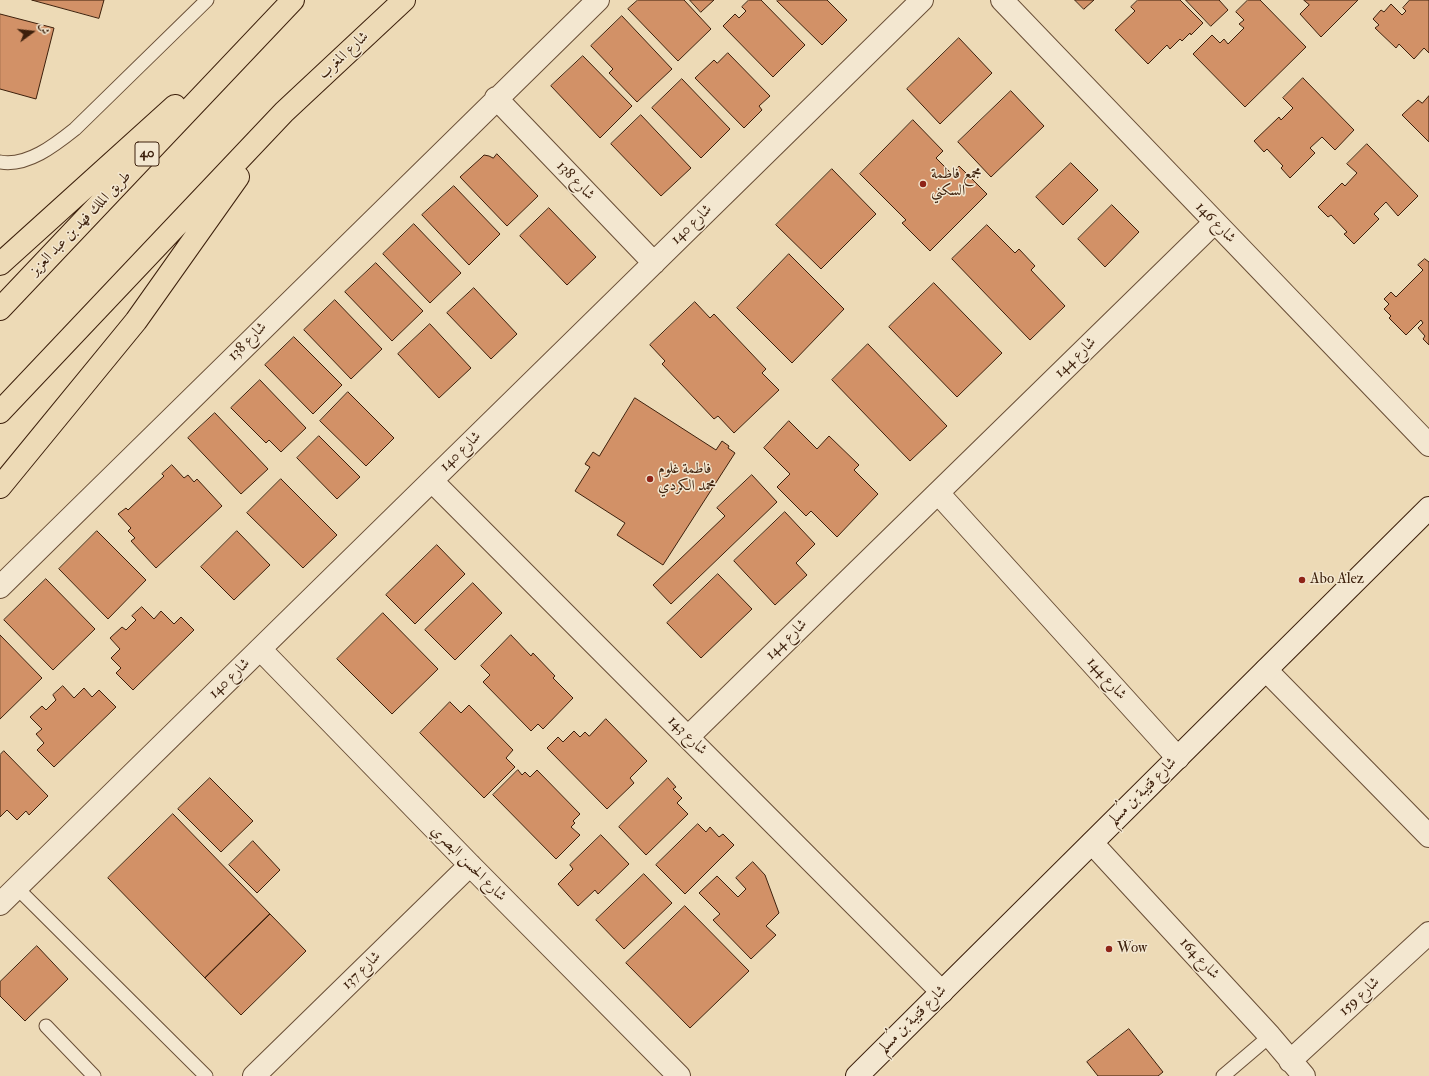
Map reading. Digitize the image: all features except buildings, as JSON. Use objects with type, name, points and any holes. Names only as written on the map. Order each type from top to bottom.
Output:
[{"type":"highway","points":[[0,264],[292,0]]},
{"type":"highway","name":"طريق الملك فهد بن عبد العزيز","points":[[0,309],[292,0]]},
{"type":"highway","name":"شارع المغرب","points":[[284,112],[404,0]]},
{"type":"highway","points":[[0,412],[284,112]]},
{"type":"highway","points":[[0,487],[136,321],[284,112]]},
{"type":"street","name":"شارع 138","points":[[0,587],[496,98],[598,0]]},
{"type":"street","name":"شارع 140","points":[[0,904],[922,0]]},
{"type":"street","name":"شارع 146","points":[[1002,0],[1429,445]]},
{"type":"street","name":"شارع 138","points":[[496,98],[654,263]]},
{"type":"street","name":"شارع 144","points":[[688,737],[1215,222]]},
{"type":"street","name":"شارع 143","points":[[432,481],[942,992]]},
{"type":"street","name":"شارع 144","points":[[938,493],[1178,758]]},
{"type":"street","name":"شارع قتيبة بن مُسلم","points":[[858,1076],[1429,508]]},
{"type":"street","name":"شارع الحسن البصري","points":[[260,649],[470,865],[679,1076]]},
{"type":"street","points":[[1266,670],[1429,836]]},
{"type":"street","name":"شارع 164","points":[[1092,843],[1270,1036],[1297,1068]]},
{"type":"street","name":"شارع 137","points":[[254,1076],[470,865]]},
{"type":"street","name":"شارع 159","points":[[1297,1068],[1429,933]]},
{"type":"lane","points":[[0,162],[8,164],[28,158],[54,146],[75,129],[207,0]]},
{"type":"lane","points":[[17,888],[206,1076]]},
{"type":"lane","points":[[46,1026],[94,1076]]},
{"type":"lane","points":[[1223,1076],[1270,1036]]},
{"type":"place","name":"مجمع فاطمة السكني","points":[[923,184]]},
{"type":"place","name":"فاطمة غلوم محمد الكردي","points":[[650,479]]},
{"type":"place","name":"Abo Alez","points":[[1302,580]]},
{"type":"place","name":"Wow","points":[[1109,949]]}]
